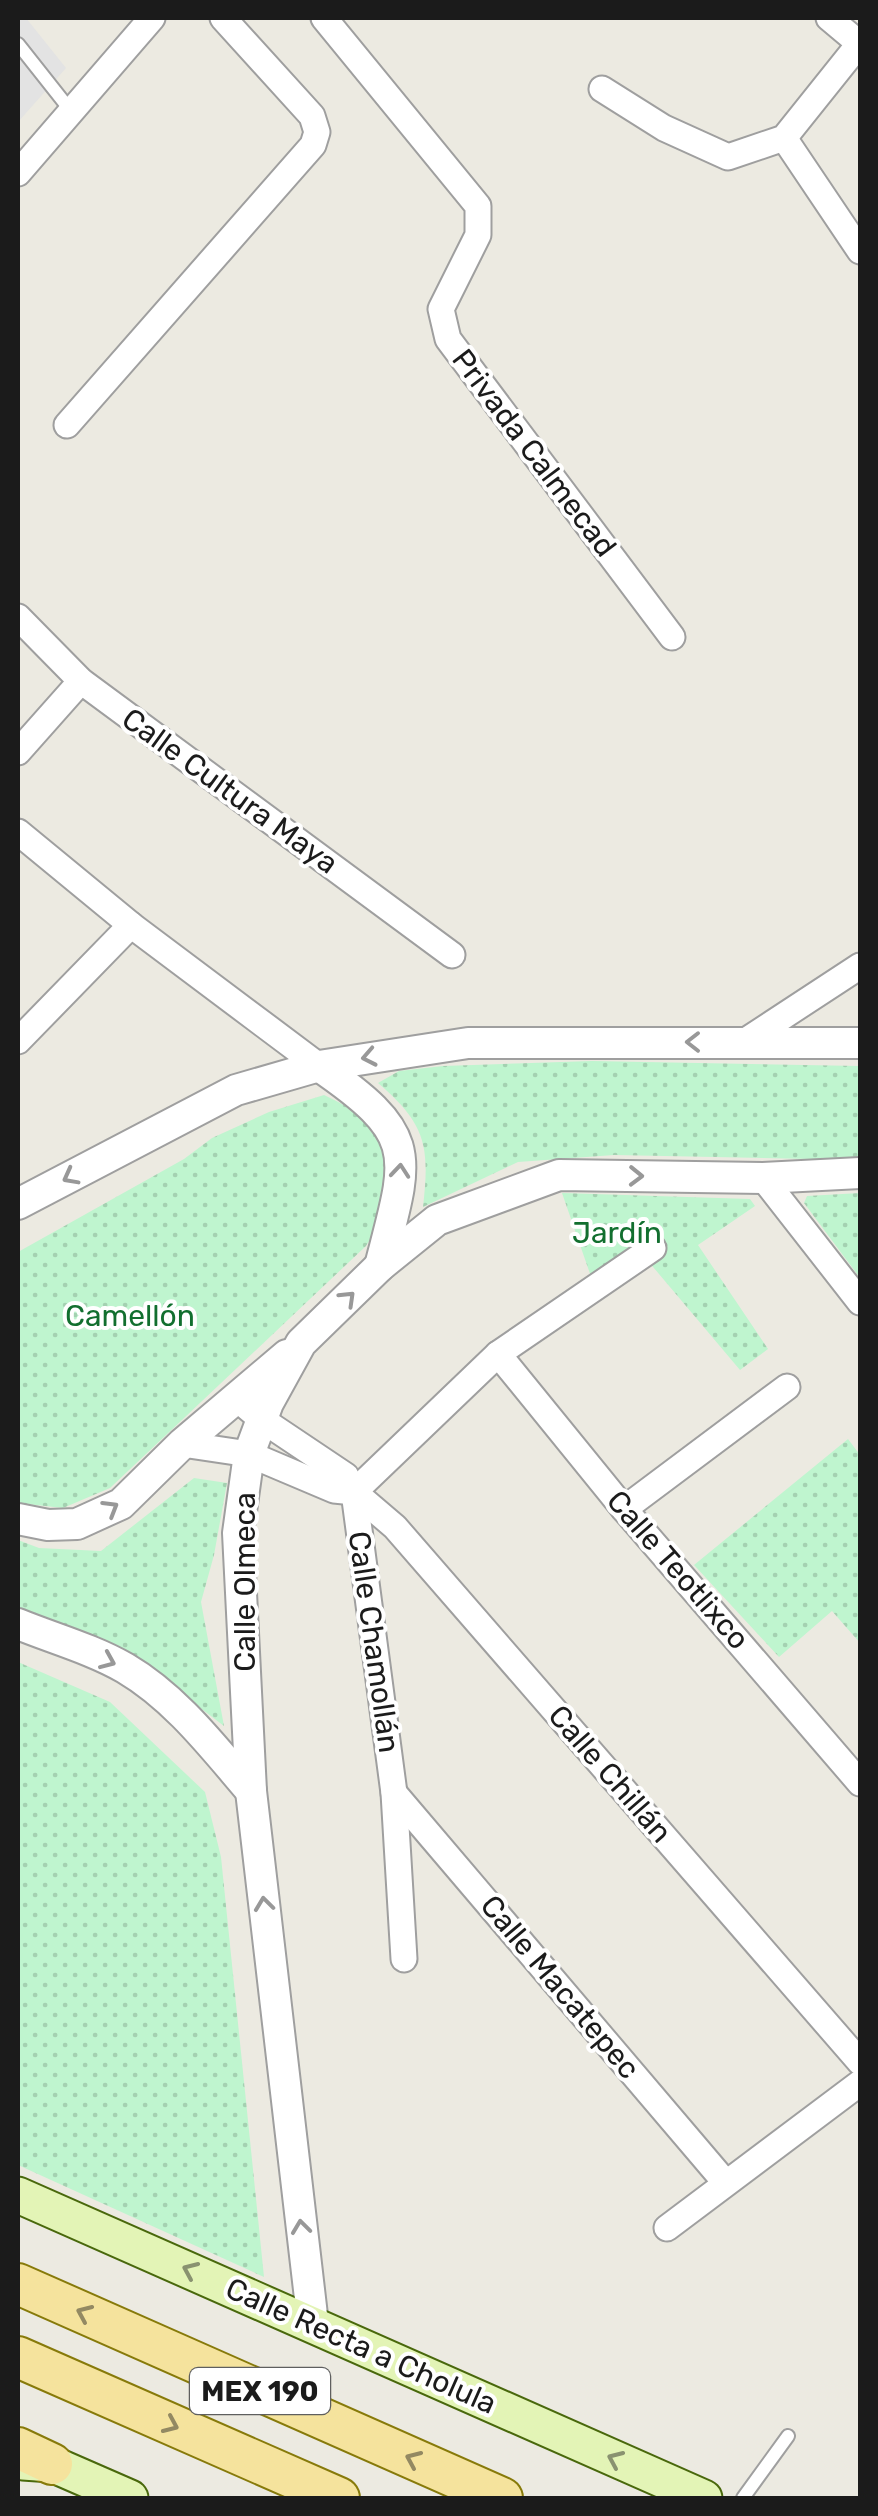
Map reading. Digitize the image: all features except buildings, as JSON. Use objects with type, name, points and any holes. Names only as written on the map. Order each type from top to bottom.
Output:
[{"type":"main road","name":"Calle Recta a Cholula","points":[[18,2195],[704,2498]]},
{"type":"main road","name":"MEX 190","points":[[18,2284],[502,2498]]},
{"type":"main road","name":"MEX 190","points":[[18,2358],[339,2498]]},
{"type":"main road","points":[[29,2458],[130,2498]]},
{"type":"street","points":[[21,162],[72,111],[152,18]]},
{"type":"street","points":[[66,426],[313,145],[317,132],[312,116],[223,18]]},
{"type":"street","name":"Privada Calmecad","points":[[324,18],[478,206],[478,235],[441,309],[448,339],[672,637]]},
{"type":"street","points":[[602,89],[664,128],[728,158],[784,138],[860,44],[829,18]]},
{"type":"street","points":[[784,138],[860,252]]},
{"type":"street","name":"Calle Cultura Maya","points":[[18,617],[81,681],[452,955]]},
{"type":"street","points":[[18,752],[81,681]]},
{"type":"street","points":[[18,832],[131,926],[363,1096],[389,1124],[401,1151],[398,1196],[380,1266]]},
{"type":"street","points":[[18,1040],[131,926]]},
{"type":"street","points":[[744,1042],[860,966]]},
{"type":"street","points":[[18,1204],[236,1090],[319,1066],[468,1042],[860,1043]]},
{"type":"street","name":"Calle Olmeca","points":[[313,2324],[251,1792],[238,1532],[249,1454],[261,1418],[301,1342],[380,1266],[437,1220],[559,1176],[763,1178],[860,1173]]},
{"type":"street","points":[[763,1178],[860,1302]]},
{"type":"street","points":[[354,1492],[498,1354],[653,1248]]},
{"type":"street","points":[[18,1519],[48,1525],[77,1524],[121,1504],[182,1444],[301,1342]]},
{"type":"street","name":"Calle Teotlixco","points":[[498,1354],[624,1509],[860,1783]]},
{"type":"street","points":[[624,1509],[787,1387]]},
{"type":"street","name":"Calle Chillán","points":[[236,1398],[346,1476],[354,1492],[395,1527],[860,2062]]},
{"type":"street","name":"Calle Chillán","points":[[182,1444],[249,1454],[334,1490],[354,1492]]},
{"type":"street","name":"Calle Chamollán","points":[[354,1492],[394,1793],[404,1959]]},
{"type":"street","points":[[18,1624],[123,1667],[137,1677],[200,1731],[251,1792]]},
{"type":"street","name":"Calle Macatepec","points":[[394,1793],[725,2182]]},
{"type":"street","points":[[666,2228],[860,2083]]},
{"type":"lane","points":[[18,44],[72,111]]},
{"type":"lane","points":[[742,2498],[788,2436]]},
{"type":"green space","points":[[592,1061],[860,1066],[860,1160],[614,1155],[518,1162],[423,1207],[426,1168],[421,1138],[406,1111],[378,1083],[399,1071],[443,1066]]},
{"type":"green space","name":"Camellón","points":[[324,1095],[368,1124],[382,1140],[390,1158],[389,1199],[366,1246],[110,1488],[63,1508],[18,1503],[18,1252],[184,1159],[212,1138],[269,1112]]},
{"type":"green space","name":"Jardín","points":[[562,1193],[750,1199],[755,1206],[698,1245],[768,1349],[740,1370],[648,1261],[596,1291]]},
{"type":"green space","points":[[860,1193],[860,1278],[804,1203],[807,1196]]},
{"type":"green space","points":[[848,1439],[860,1455],[860,1643],[832,1611],[779,1657],[694,1565]]},
{"type":"green space","points":[[194,1478],[227,1483],[201,1602],[224,1726],[136,1659],[18,1610],[18,1540],[39,1548],[101,1551]]},
{"type":"green space","points":[[18,1662],[110,1702],[205,1792],[221,1857],[264,2277],[18,2165]]},
{"type":"shaded area","points":[[18,18],[26,18],[66,68],[18,122]]}]
